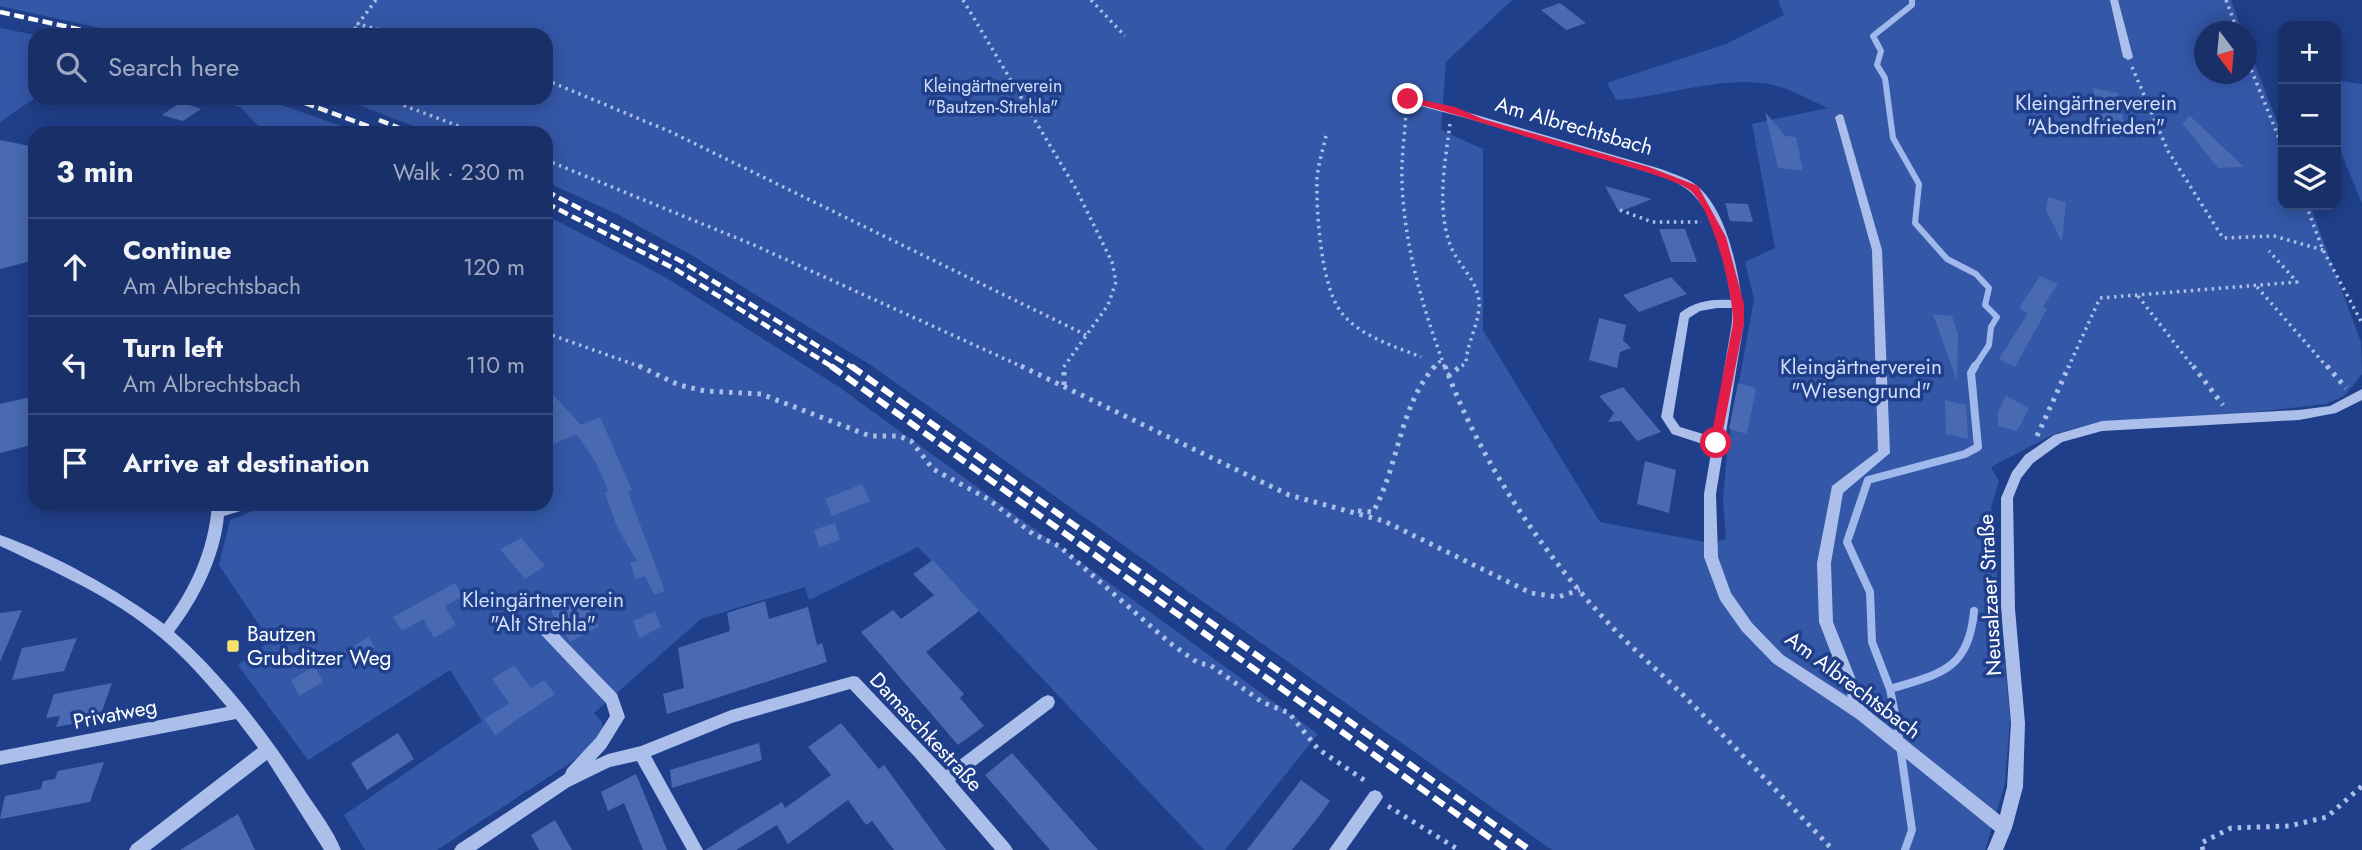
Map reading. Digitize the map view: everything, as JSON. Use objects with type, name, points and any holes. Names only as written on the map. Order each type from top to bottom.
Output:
[{"type":"street","points":[[2114,0],[2128,57]]},
{"type":"street","name":"Am Albrechtsbach","points":[[1404,99],[1452,109],[1480,121],[1681,181],[1694,189],[1721,237],[1738,304],[1738,323],[1716,443],[1710,494],[1711,557],[1725,596],[1747,627],[1778,659],[1862,714],[2004,828]]},
{"type":"street","points":[[1840,117],[1877,250],[1884,453],[1837,490],[1824,563],[1826,622],[1862,714]]},
{"type":"street","points":[[1716,443],[1676,431],[1667,417],[1684,316],[1692,308],[1709,304],[1738,304]]},
{"type":"street","name":"Neusalzaer Straße","points":[[2004,828],[2015,787],[2018,723],[2008,609],[2007,498],[2016,476],[2029,459],[2058,439],[2102,426],[2234,419],[2332,410],[2359,397]]},
{"type":"street","points":[[165,633],[185,609],[210,547],[218,511]]},
{"type":"street","points":[[0,540],[126,605],[165,633],[268,750],[333,850]]},
{"type":"street","points":[[539,623],[612,699],[618,717],[589,758],[564,782]]},
{"type":"street","name":"Damaschkestraße","points":[[462,850],[564,782],[608,761],[641,753],[731,717],[853,682],[945,780],[1005,850]]},
{"type":"street","points":[[945,780],[1048,702]]},
{"type":"street","name":"Privatweg","points":[[0,758],[237,712]]},
{"type":"street","points":[[137,850],[268,750]]},
{"type":"street","points":[[641,753],[695,850]]},
{"type":"street","points":[[1337,850],[1375,797]]},
{"type":"street","points":[[1996,850],[2004,828]]},
{"type":"path","points":[[355,28],[376,0]]},
{"type":"path","points":[[963,0],[1086,204],[1107,247],[1116,279],[1110,304],[1063,368],[1064,386]]},
{"type":"path","points":[[1091,0],[1125,36]]},
{"type":"path","points":[[2226,0],[2234,21]]},
{"type":"path","points":[[358,24],[373,28]]},
{"type":"path","points":[[2128,57],[2168,151],[2222,238],[2263,233],[2294,238],[2323,250]]},
{"type":"path","points":[[553,82],[671,132],[1086,335]]},
{"type":"path","points":[[2257,84],[2283,147]]},
{"type":"path","points":[[1404,99],[1400,156],[1404,221],[1417,294],[1448,376],[1494,467],[1580,590],[1605,620],[1735,747],[1833,850]]},
{"type":"path","points":[[403,105],[458,126]]},
{"type":"path","points":[[1448,376],[1466,363],[1466,348],[1475,330],[1478,295],[1451,246],[1442,183],[1452,109]]},
{"type":"path","points":[[1326,136],[1317,177],[1321,231],[1329,282],[1339,310],[1366,332],[1421,357]]},
{"type":"path","points":[[553,163],[754,245],[1064,386],[1289,495],[1384,521],[1454,558],[1531,593],[1559,597],[1580,590]]},
{"type":"path","points":[[1620,210],[1652,222],[1714,222]]},
{"type":"path","points":[[2308,210],[2323,250],[2362,323]]},
{"type":"path","points":[[2029,459],[2042,419],[2100,298],[2297,282],[2269,251]]},
{"type":"path","points":[[2256,286],[2359,397]]},
{"type":"path","points":[[2137,295],[2234,419]]},
{"type":"path","points":[[553,335],[649,370],[679,385],[705,391],[761,394],[870,436],[899,436],[911,441],[933,469],[988,499],[1033,534],[1059,547],[1076,563],[1090,570],[1100,583],[1170,643],[1198,663],[1210,666],[1227,676],[1262,702],[1289,713],[1318,749],[1370,784],[1375,797],[1459,850]]},
{"type":"path","points":[[1350,511],[1373,512],[1387,491],[1411,399],[1426,373],[1442,359]]},
{"type":"path","points":[[2203,850],[2201,843],[2231,828],[2289,826],[2328,817],[2362,786]]},
{"type":"green space","points":[[0,0],[1512,0],[1446,62],[1441,130],[1483,149],[1483,330],[1600,522],[1710,543],[1726,539],[1723,498],[1728,444],[1754,299],[1745,262],[1775,248],[1752,124],[1828,108],[1780,87],[1755,82],[1715,84],[1616,100],[1607,83],[1726,44],[1784,15],[1778,0],[2231,0],[2238,21],[2194,21],[2194,84],[2257,84],[2257,70],[2278,124],[2278,210],[2312,210],[2361,342],[2362,374],[2344,396],[2326,404],[2210,417],[2098,422],[2054,434],[1991,467],[1999,481],[1991,507],[2010,719],[2005,784],[1985,850],[1552,850],[869,364],[691,255],[617,214],[553,185],[553,126],[414,126],[358,105],[553,105],[553,28],[100,28],[0,6]]},
{"type":"green space","points":[[0,28],[28,33],[28,103],[0,122]]},
{"type":"green space","points":[[2341,81],[2362,84],[2362,204],[2341,152]]},
{"type":"green space","points":[[235,105],[282,105],[341,126],[258,126]]},
{"type":"green space","name":"Kleingärtnerverein \"Alt Strehla\"","points":[[553,219],[665,277],[839,387],[1318,734],[1225,850],[1204,850],[918,547],[809,600],[805,587],[701,619],[594,713],[602,722],[603,732],[590,748],[567,765],[437,850],[365,850],[344,815],[482,721],[450,670],[308,760],[238,665],[270,641],[219,565],[230,520],[253,511],[553,511]]},
{"type":"building","points":[[1560,3],[1586,23],[1566,30],[1541,10]]},
{"type":"building","points":[[2093,88],[2118,93],[2125,132],[2100,126]]},
{"type":"building","points":[[177,105],[201,109],[183,121],[162,115]]},
{"type":"building","points":[[1765,112],[1785,136],[1796,137],[1803,171],[1778,168]]},
{"type":"building","points":[[2190,116],[2244,167],[2218,168],[2182,123]]},
{"type":"building","points":[[0,140],[28,146],[28,262],[0,269]]},
{"type":"building","points":[[1605,186],[1652,199],[1619,212]]},
{"type":"building","points":[[2048,197],[2066,202],[2062,242],[2046,211]]},
{"type":"building","points":[[1725,203],[1748,204],[1753,222],[1730,221]]},
{"type":"building","points":[[1659,229],[1685,229],[1697,262],[1671,262]]},
{"type":"building","points":[[2040,276],[2058,284],[2043,306],[2047,309],[2015,367],[1999,359],[2028,313],[2019,308]]},
{"type":"building","points":[[1671,277],[1687,294],[1639,312],[1623,295]]},
{"type":"building","points":[[1933,314],[1952,316],[1958,335],[1957,381]]},
{"type":"building","points":[[1599,318],[1626,325],[1623,340],[1631,348],[1620,352],[1617,368],[1589,360]]},
{"type":"building","points":[[1738,383],[1756,388],[1747,434],[1729,429]]},
{"type":"building","points":[[1623,387],[1661,432],[1637,441],[1621,421],[1608,422],[1614,413],[1599,396]]},
{"type":"building","points":[[553,395],[581,425],[600,417],[632,490],[628,492],[665,591],[654,595],[645,576],[636,579],[630,563],[637,561],[617,527],[605,493],[608,491],[606,485],[595,461],[576,434],[554,444]]},
{"type":"building","points":[[2006,396],[2029,408],[2017,431],[1998,426],[1998,412]]},
{"type":"building","points":[[28,398],[28,446],[0,453],[0,404]]},
{"type":"building","points":[[1945,400],[1966,405],[1968,439],[1946,434]]},
{"type":"building","points":[[1645,461],[1676,470],[1669,513],[1637,504]]},
{"type":"building","points":[[862,484],[870,501],[832,516],[825,499]]},
{"type":"building","points":[[835,523],[840,540],[819,547],[814,530]]},
{"type":"building","points":[[521,538],[545,566],[525,579],[500,549]]},
{"type":"building","points":[[933,560],[979,611],[926,652],[964,694],[960,698],[984,726],[958,745],[861,632],[893,610],[901,619],[934,595],[913,574]]},
{"type":"building","points":[[455,583],[463,596],[445,606],[456,625],[434,638],[423,619],[402,631],[393,617]]},
{"type":"building","points":[[579,595],[599,626],[570,642],[551,611]]},
{"type":"building","points":[[765,601],[769,619],[808,607],[817,645],[822,643],[827,662],[667,714],[663,694],[684,688],[678,648],[730,631],[727,613]]},
{"type":"building","points":[[22,610],[0,662],[0,613]]},
{"type":"building","points":[[655,611],[661,627],[639,638],[633,621]]},
{"type":"building","points":[[368,637],[374,646],[374,653],[355,666],[345,652]]},
{"type":"building","points":[[77,638],[64,671],[12,680],[22,648]]},
{"type":"building","points":[[514,665],[531,688],[544,680],[555,694],[495,735],[484,719],[509,703],[492,679]]},
{"type":"building","points":[[315,666],[323,682],[299,696],[291,680]]},
{"type":"building","points":[[112,683],[99,719],[56,727],[60,716],[46,718],[54,694]]},
{"type":"building","points":[[841,723],[879,769],[884,765],[946,850],[894,850],[872,821],[866,825],[848,800],[788,844],[777,825],[736,850],[705,850],[782,802],[785,808],[831,775],[808,747]]},
{"type":"building","points":[[398,733],[414,759],[367,790],[351,763]]},
{"type":"building","points":[[759,743],[762,760],[672,788],[670,770]]},
{"type":"building","points":[[1012,753],[1098,850],[1050,850],[985,775]]},
{"type":"building","points":[[104,762],[90,802],[0,819],[5,796],[41,789],[43,781],[55,779],[58,771]]},
{"type":"building","points":[[636,774],[667,850],[643,850],[624,803],[608,811],[601,792]]},
{"type":"building","points":[[1301,780],[1330,801],[1316,820],[1292,850],[1247,850]]},
{"type":"building","points":[[238,814],[255,850],[180,850]]},
{"type":"building","points":[[555,820],[572,850],[539,850],[531,835]]},
{"type":"waterway","points":[[1912,0],[1912,5],[1873,36],[1881,51],[1877,65],[1885,78],[1893,138],[1919,184],[1915,223],[1947,259],[1976,274],[1989,288],[1985,305],[1997,317],[1991,327],[1989,345],[1974,368]]},
{"type":"waterway","points":[[1890,689],[1872,642],[1870,592],[1847,542],[1868,480],[1965,454],[1978,447],[1971,373],[1975,366]]},
{"type":"waterway","points":[[1890,689],[1924,679],[1958,658],[1966,646],[1974,611]]},
{"type":"waterway","points":[[1890,689],[1912,830],[1905,850]]},
{"type":"railway","points":[[0,12],[73,28]]},
{"type":"railway","points":[[310,105],[368,126]]},
{"type":"railway","points":[[379,120],[394,126]]},
{"type":"railway","points":[[553,195],[681,261],[853,368]]},
{"type":"railway","points":[[553,207],[675,269],[832,367]]},
{"type":"railway","points":[[851,366],[1530,850]]},
{"type":"railway","points":[[832,367],[1507,850]]},
{"type":"place","name":"Bautzen Grubditzer Weg","points":[[233,646]]},
{"type":"route","points":[[1408,99],[1452,109],[1480,121],[1646,169],[1681,181],[1694,189],[1704,202],[1721,237],[1738,304],[1738,323],[1716,443]]},
{"type":"park label","name":"Kleingärtnerverein \"Bautzen-Strehla\"","points":[[993,96]]},
{"type":"park label","name":"Kleingärtnerverein \"Abendfrieden\"","points":[[2096,115]]},
{"type":"park label","name":"Kleingärtnerverein \"Wiesengrund\"","points":[[1861,379]]}]
